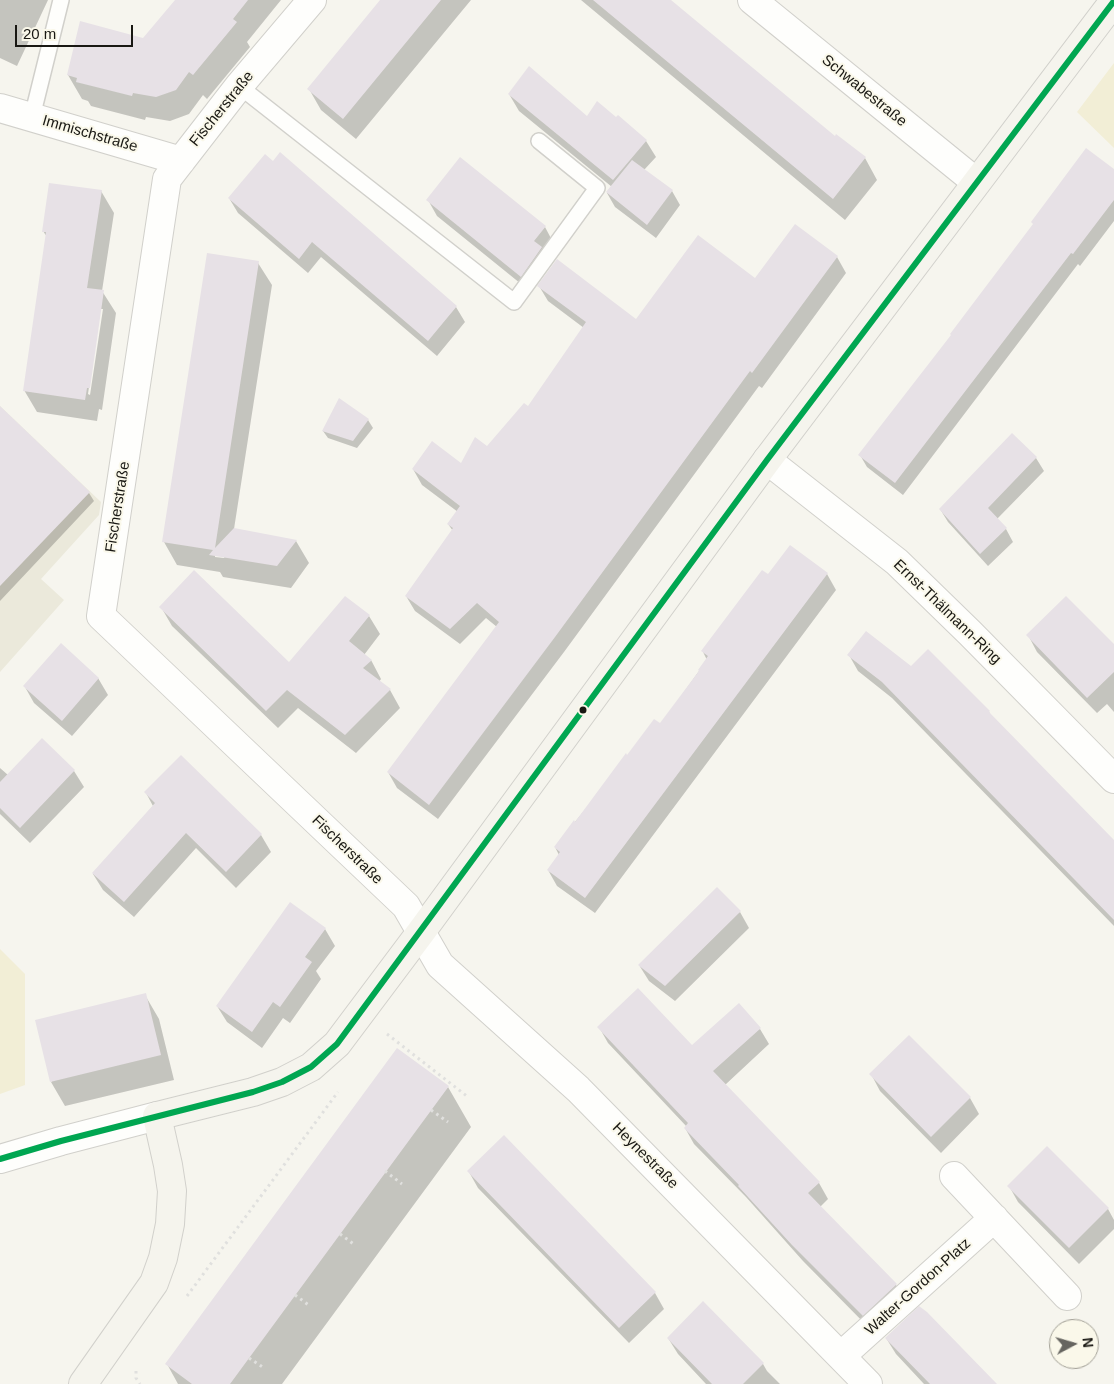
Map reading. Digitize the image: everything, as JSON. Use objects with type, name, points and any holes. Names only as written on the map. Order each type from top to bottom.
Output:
[{"type":"main road","points":[[92,1381],[154,1284],[163,1258],[170,1224],[172,1191],[157,1116],[253,1092],[282,1082],[311,1067],[337,1044],[767,460],[1114,1]]},
{"type":"street","name":"Fischerstraße","points":[[312,0],[239,86],[167,179],[101,616],[406,906],[421,932]]},
{"type":"street","name":"Schwabestraße","points":[[752,0],[976,182]]},
{"type":"street","name":"Immischstraße","points":[[0,108],[180,161]]},
{"type":"street","name":"Ernst-Thälmann-Ring","points":[[767,460],[897,562],[1114,779]]},
{"type":"street","name":"Heynestraße","points":[[421,932],[440,965],[578,1089],[868,1384]]},
{"type":"street","points":[[0,1159],[157,1116]]},
{"type":"street","points":[[954,1176],[1067,1296]]},
{"type":"street","name":"Walter-Gordon-Platz","points":[[841,1356],[994,1218]]},
{"type":"lane","points":[[32,118],[61,0]]},
{"type":"lane","points":[[239,86],[514,302],[597,188],[539,141]]},
{"type":"path","points":[[382,1030],[468,1097]]},
{"type":"path","points":[[185,1300],[342,1086]]},
{"type":"path","points":[[431,1110],[448,1122]]},
{"type":"path","points":[[386,1171],[402,1184]]},
{"type":"path","points":[[340,1234],[355,1245]]},
{"type":"path","points":[[294,1296],[310,1306]]},
{"type":"path","points":[[249,1358],[264,1368]]},
{"type":"path","points":[[138,1364],[136,1378],[140,1384]]},
{"type":"shaded area","points":[[1114,63],[1114,148],[1077,112]]},
{"type":"shaded area","points":[[0,406],[101,502],[99,515],[41,579],[64,600],[0,672]]},
{"type":"shaded area","points":[[0,949],[25,974],[25,1085],[0,1094]]},
{"type":"building","points":[[175,0],[248,0],[233,19],[237,22],[193,75],[189,72],[176,90],[156,97],[133,93],[132,96],[76,82],[77,78],[67,75],[80,21],[143,38]]},
{"type":"building","points":[[380,0],[441,0],[343,119],[307,89]]},
{"type":"building","points":[[593,0],[671,0],[835,136],[836,134],[866,157],[833,199]]},
{"type":"building","points":[[529,66],[587,116],[597,101],[616,117],[618,115],[647,140],[613,180],[508,94]]},
{"type":"building","points":[[1086,148],[1114,169],[1114,200],[1073,254],[1071,253],[895,483],[858,455],[951,335],[1033,224],[1031,222]]},
{"type":"building","points":[[280,152],[457,306],[428,341],[312,242],[299,259],[228,198],[265,154],[273,161]]},
{"type":"building","points":[[460,157],[546,226],[534,241],[542,247],[521,277],[426,200]]},
{"type":"building","points":[[632,160],[673,190],[647,225],[606,192]]},
{"type":"building","points":[[49,183],[102,190],[87,288],[104,290],[90,388],[87,388],[85,400],[23,391],[46,232],[42,232]]},
{"type":"building","points":[[795,224],[838,256],[752,373],[750,371],[429,805],[387,772],[499,622],[477,603],[450,629],[405,596],[453,528],[447,524],[460,506],[412,469],[432,441],[461,463],[475,437],[487,446],[524,403],[528,406],[586,322],[537,286],[557,259],[636,319],[698,235],[755,278]]},
{"type":"building","points":[[207,253],[259,261],[215,548],[234,528],[297,540],[277,566],[209,555],[213,550],[162,542]]},
{"type":"building","points":[[339,398],[369,419],[353,441],[322,431]]},
{"type":"building","points":[[0,406],[90,492],[0,586]]},
{"type":"building","points":[[1012,433],[1037,457],[988,508],[1007,528],[980,554],[939,509]]},
{"type":"building","points":[[790,545],[828,573],[585,898],[547,870],[560,852],[554,847],[654,719],[660,723],[708,656],[701,651],[762,570],[768,574]]},
{"type":"building","points":[[194,570],[289,662],[345,596],[370,615],[349,641],[372,660],[363,668],[391,689],[345,735],[287,690],[266,711],[159,607]]},
{"type":"building","points":[[1066,596],[1114,644],[1114,672],[1087,698],[1026,635]]},
{"type":"building","points":[[866,631],[911,666],[928,649],[1114,840],[1114,920],[882,682],[847,655]]},
{"type":"building","points":[[61,643],[99,678],[62,721],[23,686]]},
{"type":"building","points":[[42,738],[75,770],[20,828],[0,808],[0,782]]},
{"type":"building","points":[[181,755],[262,834],[226,872],[186,833],[124,902],[92,873],[155,803],[144,792]]},
{"type":"building","points":[[717,887],[741,911],[665,986],[638,965]]},
{"type":"building","points":[[290,902],[326,928],[305,957],[312,962],[280,1007],[273,1002],[252,1032],[216,1006]]},
{"type":"building","points":[[638,988],[692,1045],[739,1003],[761,1028],[713,1071],[820,1182],[808,1193],[897,1284],[863,1316],[792,1245],[739,1185],[684,1128],[688,1123],[597,1027]]},
{"type":"building","points":[[146,993],[161,1055],[50,1082],[35,1020]]},
{"type":"building","points":[[909,1035],[971,1097],[931,1137],[869,1074]]},
{"type":"building","points":[[397,1048],[449,1086],[230,1384],[192,1384],[165,1364]]},
{"type":"building","points":[[504,1135],[656,1292],[619,1328],[467,1171]]},
{"type":"building","points":[[1047,1146],[1109,1208],[1069,1248],[1007,1186]]},
{"type":"building","points":[[703,1301],[764,1363],[743,1384],[712,1384],[667,1338]]},
{"type":"building","points":[[919,1306],[997,1384],[930,1384],[885,1338]]},
{"type":"transit line","points":[[0,1159],[61,1141],[253,1092],[282,1082],[311,1067],[337,1044],[767,460],[1114,1]]}]
